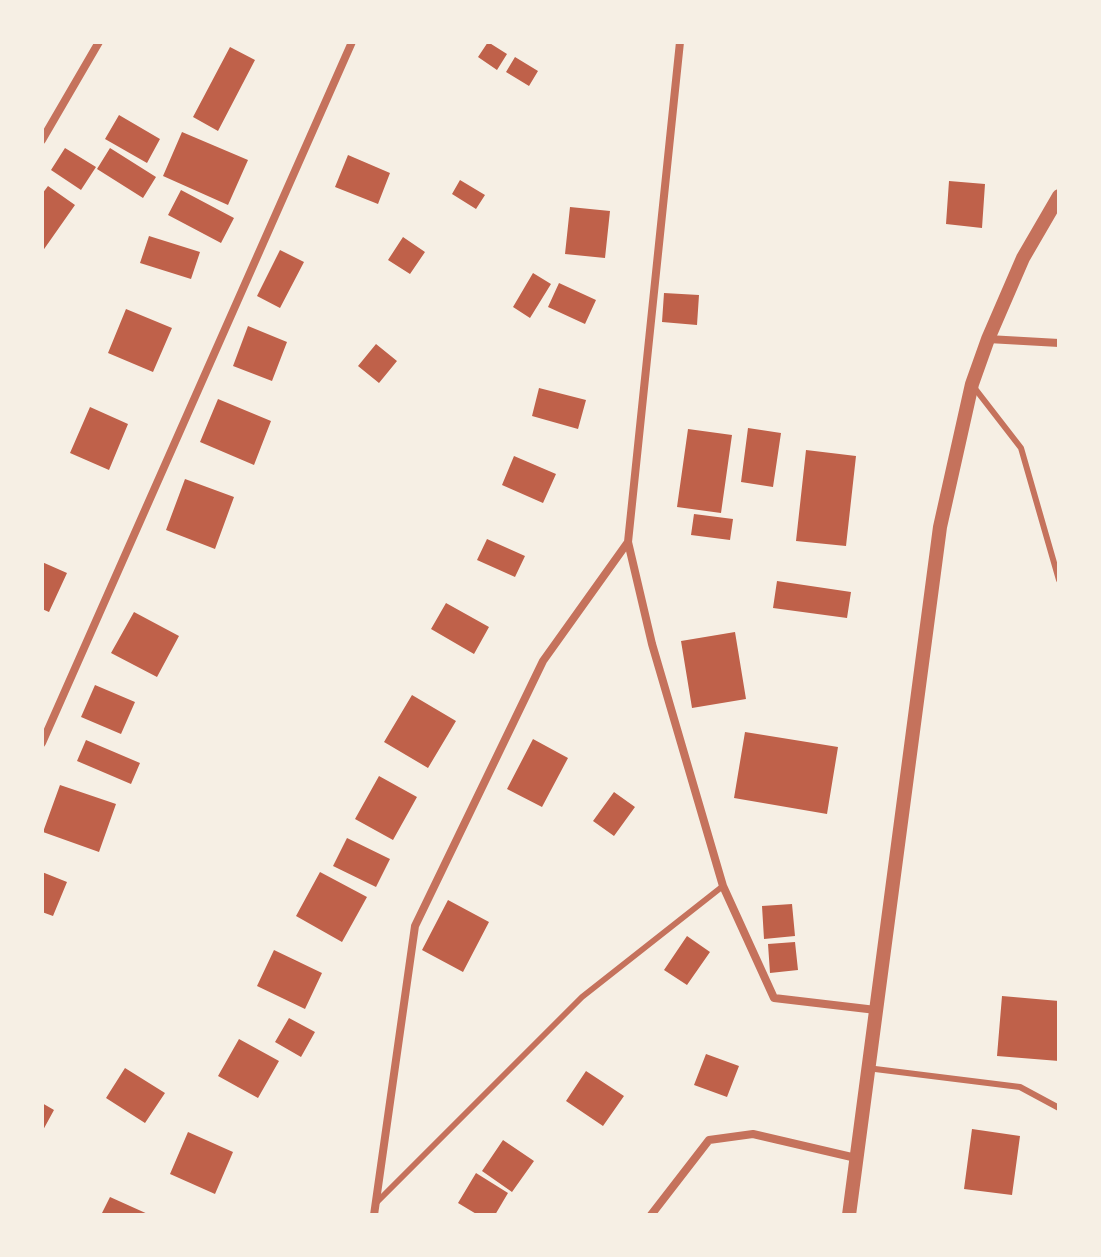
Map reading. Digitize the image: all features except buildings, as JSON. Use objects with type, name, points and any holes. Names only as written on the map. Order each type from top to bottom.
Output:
[{"type":"street","points":[[42,140],[99,42]]},
{"type":"street","points":[[42,743],[352,42]]},
{"type":"street","points":[[680,42],[628,542],[652,644],[723,886],[774,998],[876,1010]]},
{"type":"street","points":[[849,1215],[940,527],[972,384],[988,339],[1023,258],[1059,196]]},
{"type":"street","points":[[988,339],[1059,343]]},
{"type":"street","points":[[374,1215],[415,926],[543,661],[628,542]]},
{"type":"street","points":[[651,1215],[709,1140],[753,1134],[856,1158]]},
{"type":"lane","points":[[972,384],[1021,448],[1059,580]]},
{"type":"lane","points":[[376,1203],[582,997],[723,886]]},
{"type":"lane","points":[[867,1068],[1020,1087],[1059,1108]]}]
